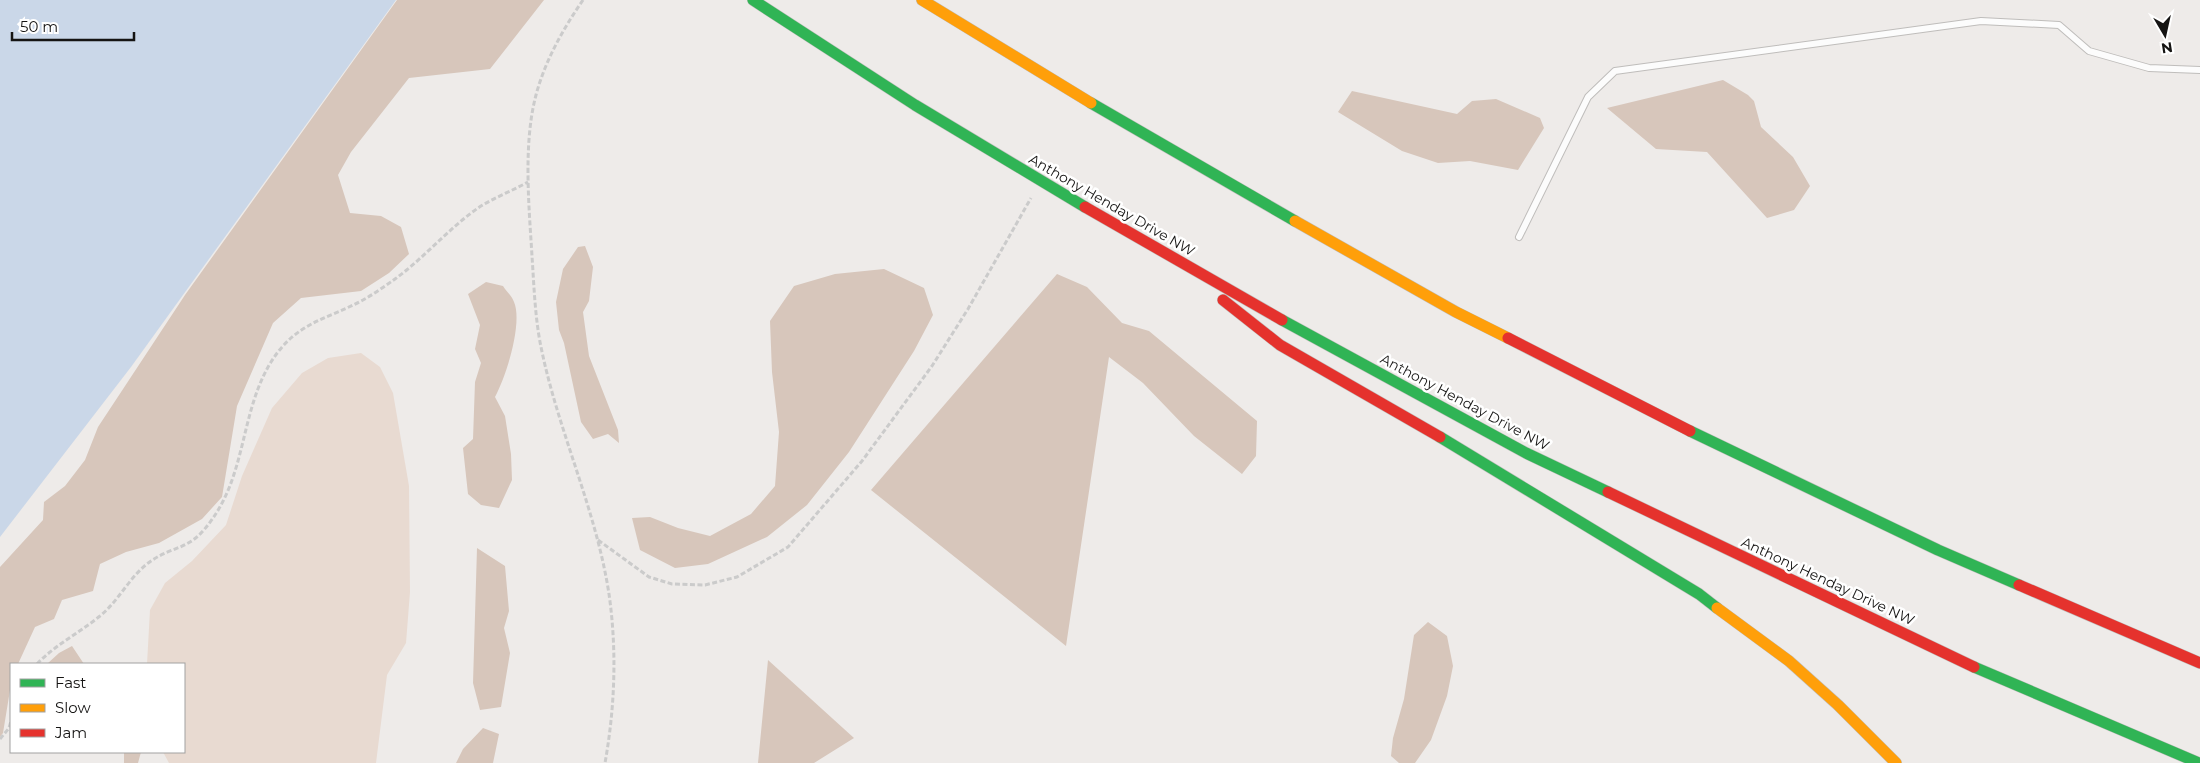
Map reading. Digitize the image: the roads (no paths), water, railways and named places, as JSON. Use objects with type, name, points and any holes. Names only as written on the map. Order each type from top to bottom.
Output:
[{"type":"highway","name":"Anthony Henday Drive NW","points":[[753,0],[915,105],[1040,181],[1161,251],[1526,454],[1972,666],[2199,763]]},
{"type":"highway","points":[[922,0],[1130,127],[1456,312],[1678,425],[1938,550],[2200,663]]},
{"type":"highway","points":[[1161,251],[1280,345],[1462,450],[1698,594],[1789,661],[1838,705],[1896,763]]},
{"type":"highway","points":[[2180,655],[2200,658]]},
{"type":"lane","points":[[1519,237],[1588,97],[1615,71],[1981,21],[2059,25],[2089,51],[2148,68],[2200,70]]},
{"type":"water","points":[[0,0],[396,0],[131,367],[0,537]]}]
